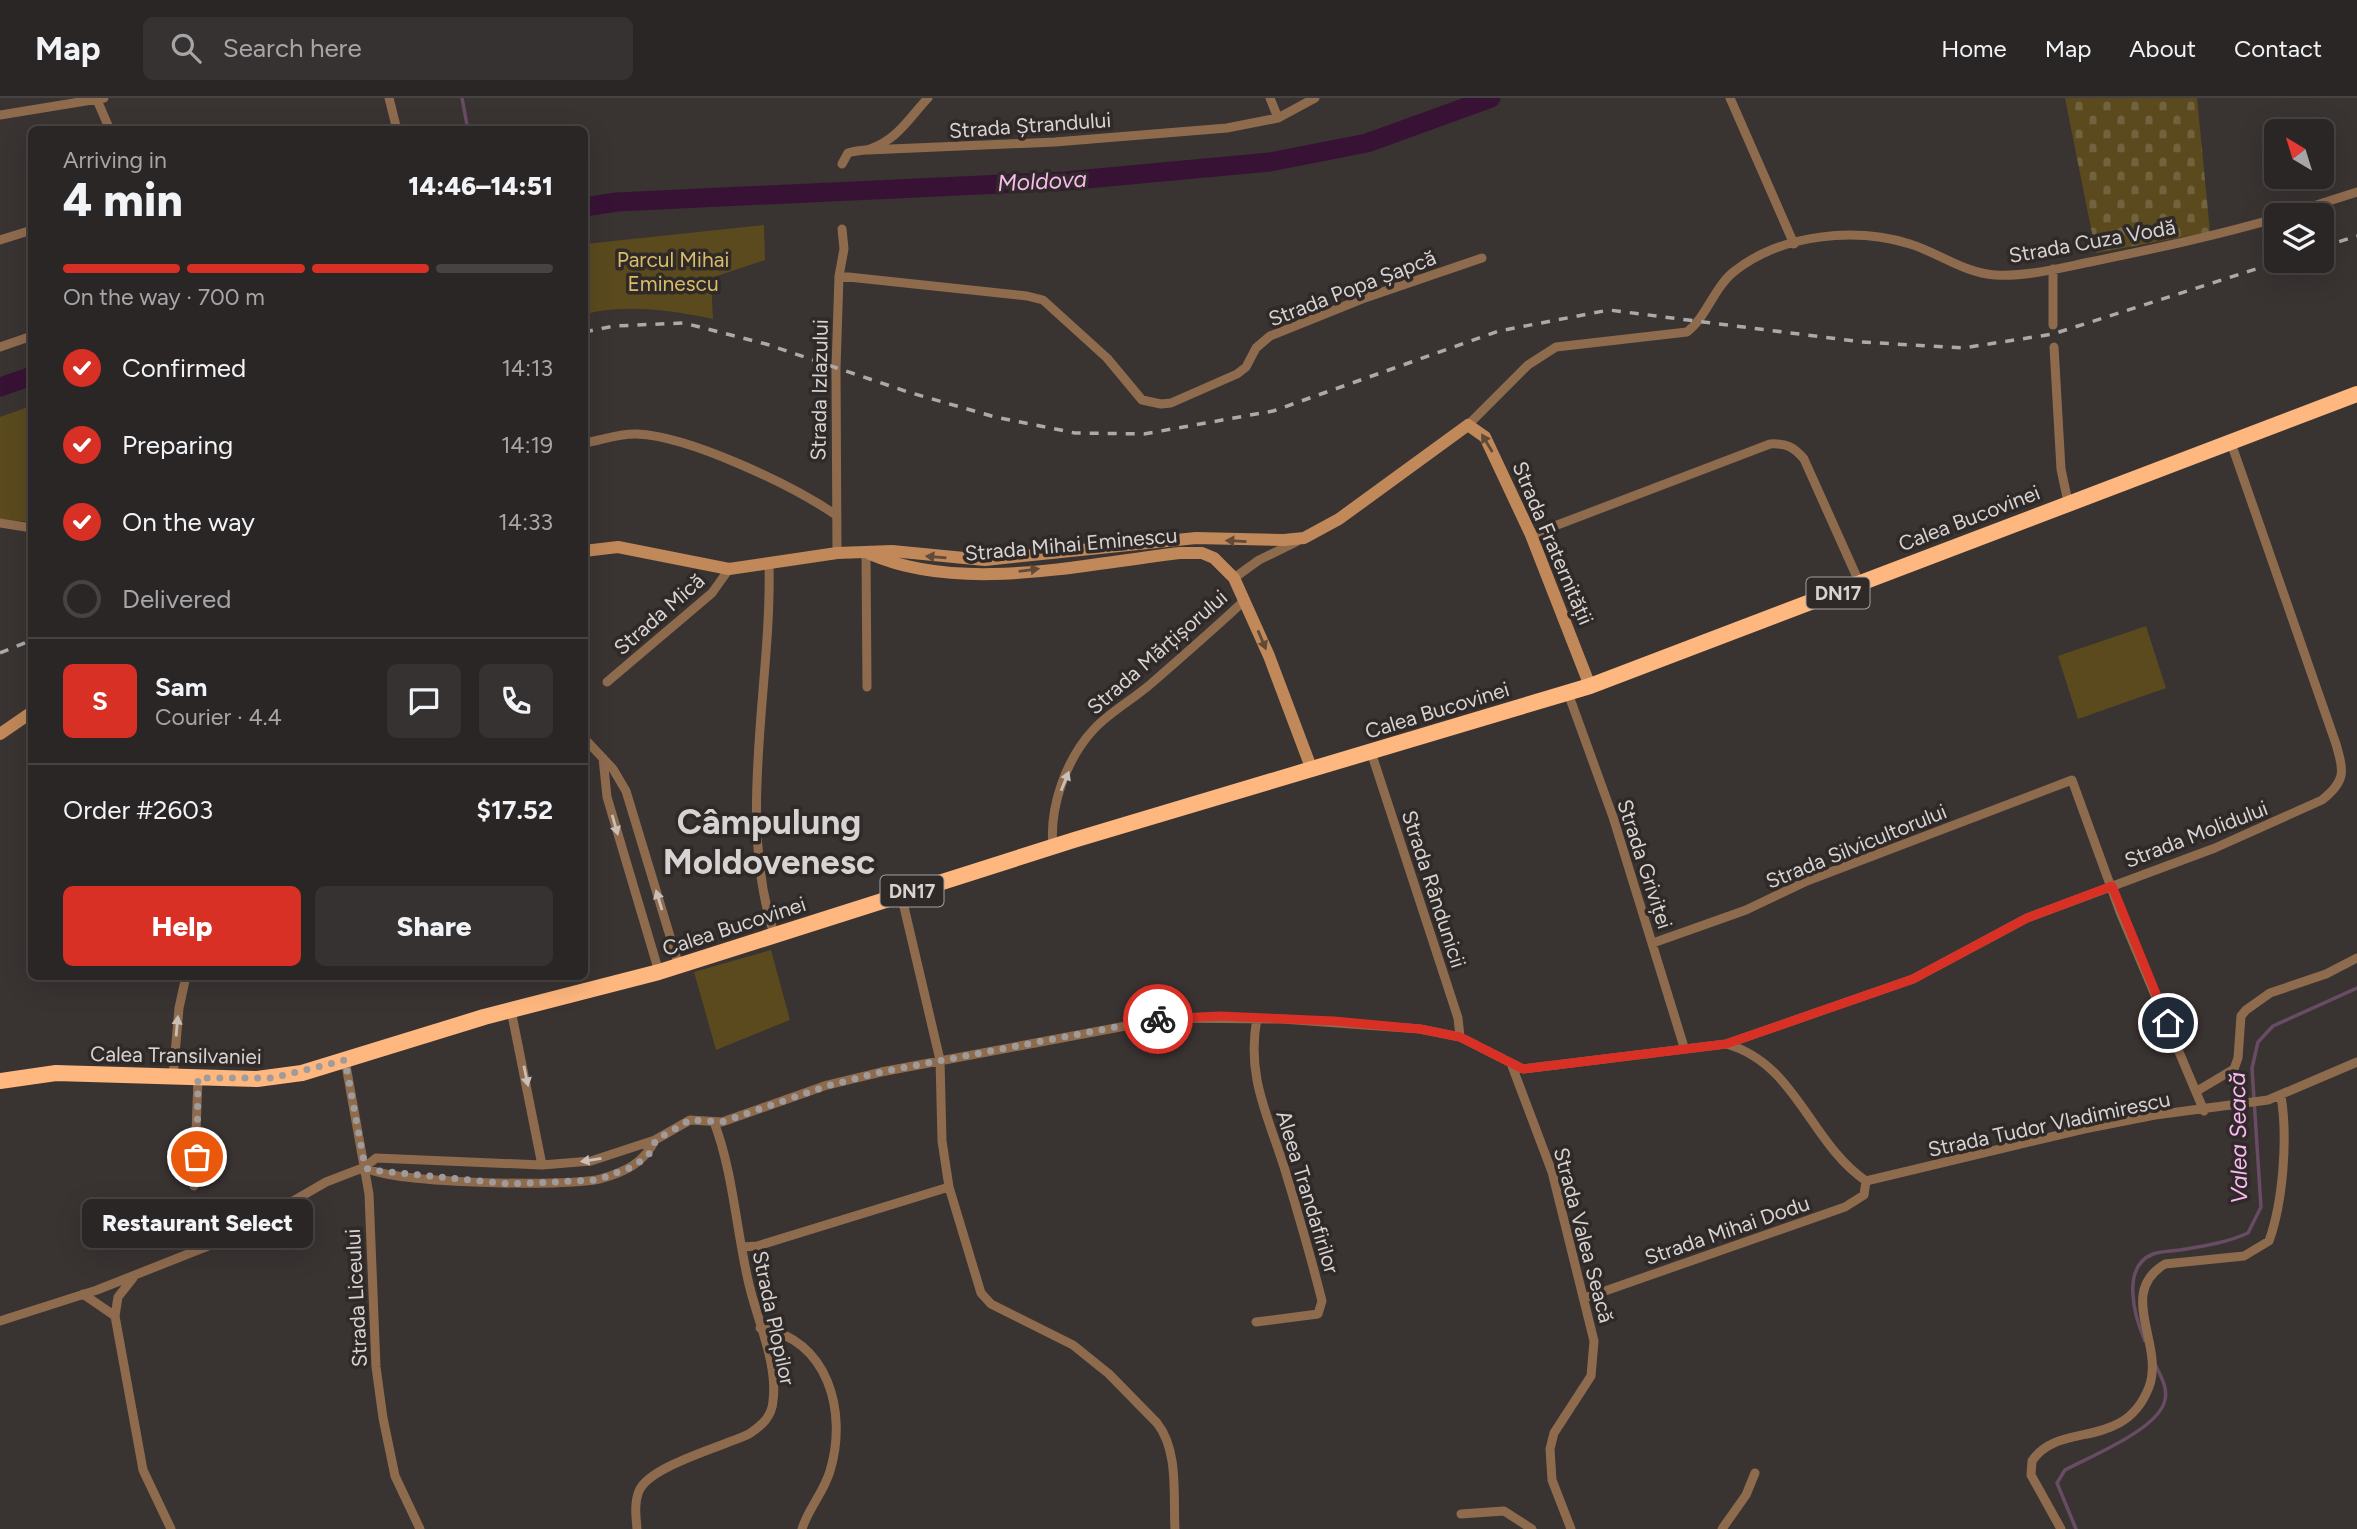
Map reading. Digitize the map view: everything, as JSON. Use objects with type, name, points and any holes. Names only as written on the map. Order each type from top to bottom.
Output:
[{"type":"highway","name":"Calea Bucovinei","points":[[510,1010],[659,972],[1053,847],[1568,693],[2357,394]]},
{"type":"highway","name":"Calea Transilvaniei","points":[[0,1081],[56,1073],[273,1078],[345,1060],[510,1010]]},
{"type":"street","points":[[389,98],[396,126]]},
{"type":"street","points":[[842,164],[848,153],[868,150],[893,138],[909,124],[928,98]]},
{"type":"street","points":[[1270,98],[1278,118]]},
{"type":"street","name":"Strada Ștrandului","points":[[868,150],[1055,142],[1227,128],[1278,118],[1315,98]]},
{"type":"street","points":[[1730,98],[1794,244]]},
{"type":"street","points":[[0,115],[100,99],[109,126]]},
{"type":"street","points":[[2321,203],[2357,191]]},
{"type":"street","name":"Strada Cuza Vodă","points":[[1698,320],[1711,297],[1736,270],[1756,257],[1794,244],[1854,235],[1910,244],[1983,274],[1998,275],[2053,269],[2202,238],[2264,221]]},
{"type":"street","name":"Strada Izlazului","points":[[837,553],[839,276],[844,249],[842,229]]},
{"type":"street","points":[[0,240],[28,231]]},
{"type":"street","name":"Strada Popa Șapcă","points":[[839,276],[1044,300],[1107,358],[1142,400],[1161,404],[1237,374],[1270,336],[1363,299],[1482,258]]},
{"type":"street","points":[[2053,269],[2053,325]]},
{"type":"street","name":"Strada Mihai Eminescu","points":[[866,553],[891,564],[930,571],[987,575],[1191,552],[1213,558],[1234,578],[1259,560],[1339,519],[1468,425],[1528,365],[1556,346],[1673,335],[1687,332],[1698,320]]},
{"type":"street","points":[[0,347],[28,337]]},
{"type":"street","points":[[2054,347],[2061,469],[2068,502]]},
{"type":"street","name":"Strada Fraternității","points":[[1468,425],[1485,437],[1531,534],[1590,685]]},
{"type":"street","points":[[588,442],[635,433],[686,443],[799,492],[836,514]]},
{"type":"street","name":"Strada Molidului","points":[[1726,1044],[1913,979],[2027,918],[2215,848],[2297,813],[2336,789],[2342,766],[2314,677],[2230,440]]},
{"type":"street","points":[[1531,534],[1770,444],[1783,444],[1795,448],[1804,459],[1860,584]]},
{"type":"street","points":[[0,523],[28,527]]},
{"type":"street","name":"Strada Mihai Eminescu","points":[[588,551],[618,547],[729,569],[837,553],[892,551],[985,560],[1181,540],[1262,542],[1304,538]]},
{"type":"street","points":[[866,553],[867,687]]},
{"type":"street","points":[[769,565],[758,825],[764,902],[774,934]]},
{"type":"street","name":"Strada Mică","points":[[607,682],[712,593],[729,569]]},
{"type":"street","points":[[1234,578],[1312,770]]},
{"type":"street","name":"Strada Mărțișorului","points":[[1053,847],[1052,814],[1072,763],[1094,729],[1149,685],[1245,600]]},
{"type":"street","name":"Strada Griviței","points":[[1568,693],[1613,817],[1684,1047]]},
{"type":"street","points":[[0,734],[28,715]]},
{"type":"street","points":[[588,742],[626,790],[679,966]]},
{"type":"street","name":"Strada Rândunicii","points":[[1371,752],[1458,1018],[1460,1037]]},
{"type":"street","points":[[603,758],[607,797],[659,972]]},
{"type":"street","name":"Strada Silvicultorului","points":[[1653,943],[1746,910],[1807,881],[2072,780],[2112,886]]},
{"type":"street","points":[[2112,886],[2204,1111]]},
{"type":"street","points":[[901,894],[940,1060],[942,1141],[949,1187],[985,1300],[1087,1355],[1133,1397],[1164,1432],[1171,1460],[1175,1529]]},
{"type":"street","points":[[2197,1091],[2234,1069],[2241,1016],[2251,1005],[2270,993],[2326,974],[2357,958]]},
{"type":"street","points":[[173,1077],[179,1008],[185,980]]},
{"type":"street","points":[[510,1010],[542,1164]]},
{"type":"street","points":[[0,1321],[83,1294],[231,1237],[326,1182],[365,1167],[370,1161],[382,1157],[542,1164],[605,1158],[656,1140],[690,1120],[714,1122],[736,1118],[827,1086],[940,1060],[1146,1021],[1193,1016],[1402,1027],[1460,1037],[1512,1066],[1523,1069],[1684,1047],[1726,1044],[1754,1054],[1766,1063],[1796,1096],[1840,1157],[1866,1181]]},
{"type":"street","name":"Aleea Trandafirilor","points":[[1256,1322],[1318,1314],[1322,1301],[1286,1172],[1255,1083],[1252,1049],[1257,1018]]},
{"type":"street","name":"Strada Liceului","points":[[345,1060],[369,1194],[376,1367],[383,1418],[395,1476],[420,1529]]},
{"type":"street","name":"Strada Tudor Vladimirescu","points":[[1866,1181],[2084,1129],[2155,1115],[2204,1111],[2268,1100],[2357,1062]]},
{"type":"street","name":"Strada Valea Seacă","points":[[1512,1066],[1552,1172],[1594,1341],[1591,1376],[1554,1433],[1550,1450],[1552,1480],[1571,1529]]},
{"type":"street","points":[[194,1186],[198,1078]]},
{"type":"street","points":[[2061,1529],[2031,1475],[2032,1461],[2042,1450],[2058,1443],[2100,1432],[2127,1420],[2149,1386],[2153,1350],[2140,1309],[2147,1279],[2155,1270],[2165,1264],[2244,1256],[2269,1241],[2279,1208],[2283,1139],[2281,1096]]},
{"type":"street","name":"Strada Plopilor","points":[[637,1529],[636,1504],[639,1489],[645,1482],[668,1468],[748,1434],[768,1416],[774,1387],[714,1122]]},
{"type":"street","points":[[365,1167],[378,1174],[473,1181],[597,1180],[632,1167],[648,1156],[656,1140]]},
{"type":"street","name":"Strada Mihai Dodu","points":[[1585,1298],[1846,1207],[1864,1195],[1866,1181]]},
{"type":"street","points":[[741,1247],[757,1246],[949,1187]]},
{"type":"street","points":[[136,1274],[118,1297],[115,1316],[143,1470],[171,1529]]},
{"type":"street","points":[[83,1294],[115,1316]]},
{"type":"street","points":[[760,1328],[793,1340],[813,1355],[828,1378],[835,1409],[838,1437],[830,1473],[802,1529]]},
{"type":"street","points":[[1722,1529],[1746,1495],[1755,1473]]},
{"type":"street","points":[[1461,1514],[1504,1511],[1532,1529]]},
{"type":"green space","points":[[2065,98],[2197,98],[2210,232],[2096,253]]},
{"type":"green space","name":"Parcul Mihai Eminescu","points":[[764,225],[765,260],[711,278],[713,319],[649,309],[617,309],[588,313],[588,244]]},
{"type":"green space","points":[[28,407],[28,522],[0,519],[0,417]]},
{"type":"green space","points":[[2146,626],[2166,688],[2078,719],[2058,656]]},
{"type":"green space","points":[[771,950],[790,1020],[716,1050],[694,972]]},
{"type":"waterway","points":[[462,98],[467,126]]},
{"type":"waterway","name":"Moldova","points":[[588,206],[617,202],[1065,181],[1270,162],[1367,143],[1491,98]]},
{"type":"waterway","name":"Moldova","points":[[0,387],[28,377]]},
{"type":"waterway","name":"Valea Seacă","points":[[2145,1341],[2137,1320],[2133,1294],[2136,1270],[2143,1261],[2156,1253],[2215,1244],[2248,1233],[2261,1207],[2252,1068],[2258,1042],[2273,1026],[2357,988]]},
{"type":"waterway","name":"Valea Seacă","points":[[2076,1529],[2057,1483],[2065,1470],[2122,1441],[2160,1411],[2165,1400],[2165,1390],[2155,1364]]},
{"type":"railway","points":[[2334,243],[2357,236]]},
{"type":"railway","points":[[588,331],[614,326],[684,323],[766,344],[908,392],[995,417],[1075,433],[1144,434],[1273,411],[1499,331],[1609,310],[1862,342],[1963,348],[2053,334],[2264,266]]},
{"type":"railway","points":[[0,653],[28,642]]},
{"type":"way so far","points":[[197,1157],[198,1078],[273,1078],[302,1073],[345,1060],[365,1167],[369,1170],[378,1174],[509,1184],[557,1184],[597,1180],[632,1167],[648,1156],[656,1140],[677,1125],[690,1120],[722,1122],[791,1097],[881,1072],[1158,1019]]},
{"type":"place","name":"Restaurant Select","points":[[197,1157]]},
{"type":"district","name":"Câmpulung Moldovenesc","points":[[769,842]]},
{"type":"route","points":[[1158,1019],[1220,1016],[1334,1021],[1420,1029],[1460,1037],[1512,1066],[1523,1069],[1684,1047],[1726,1044],[1913,979],[2027,918],[2112,886],[2120,912],[2168,1023]]}]
